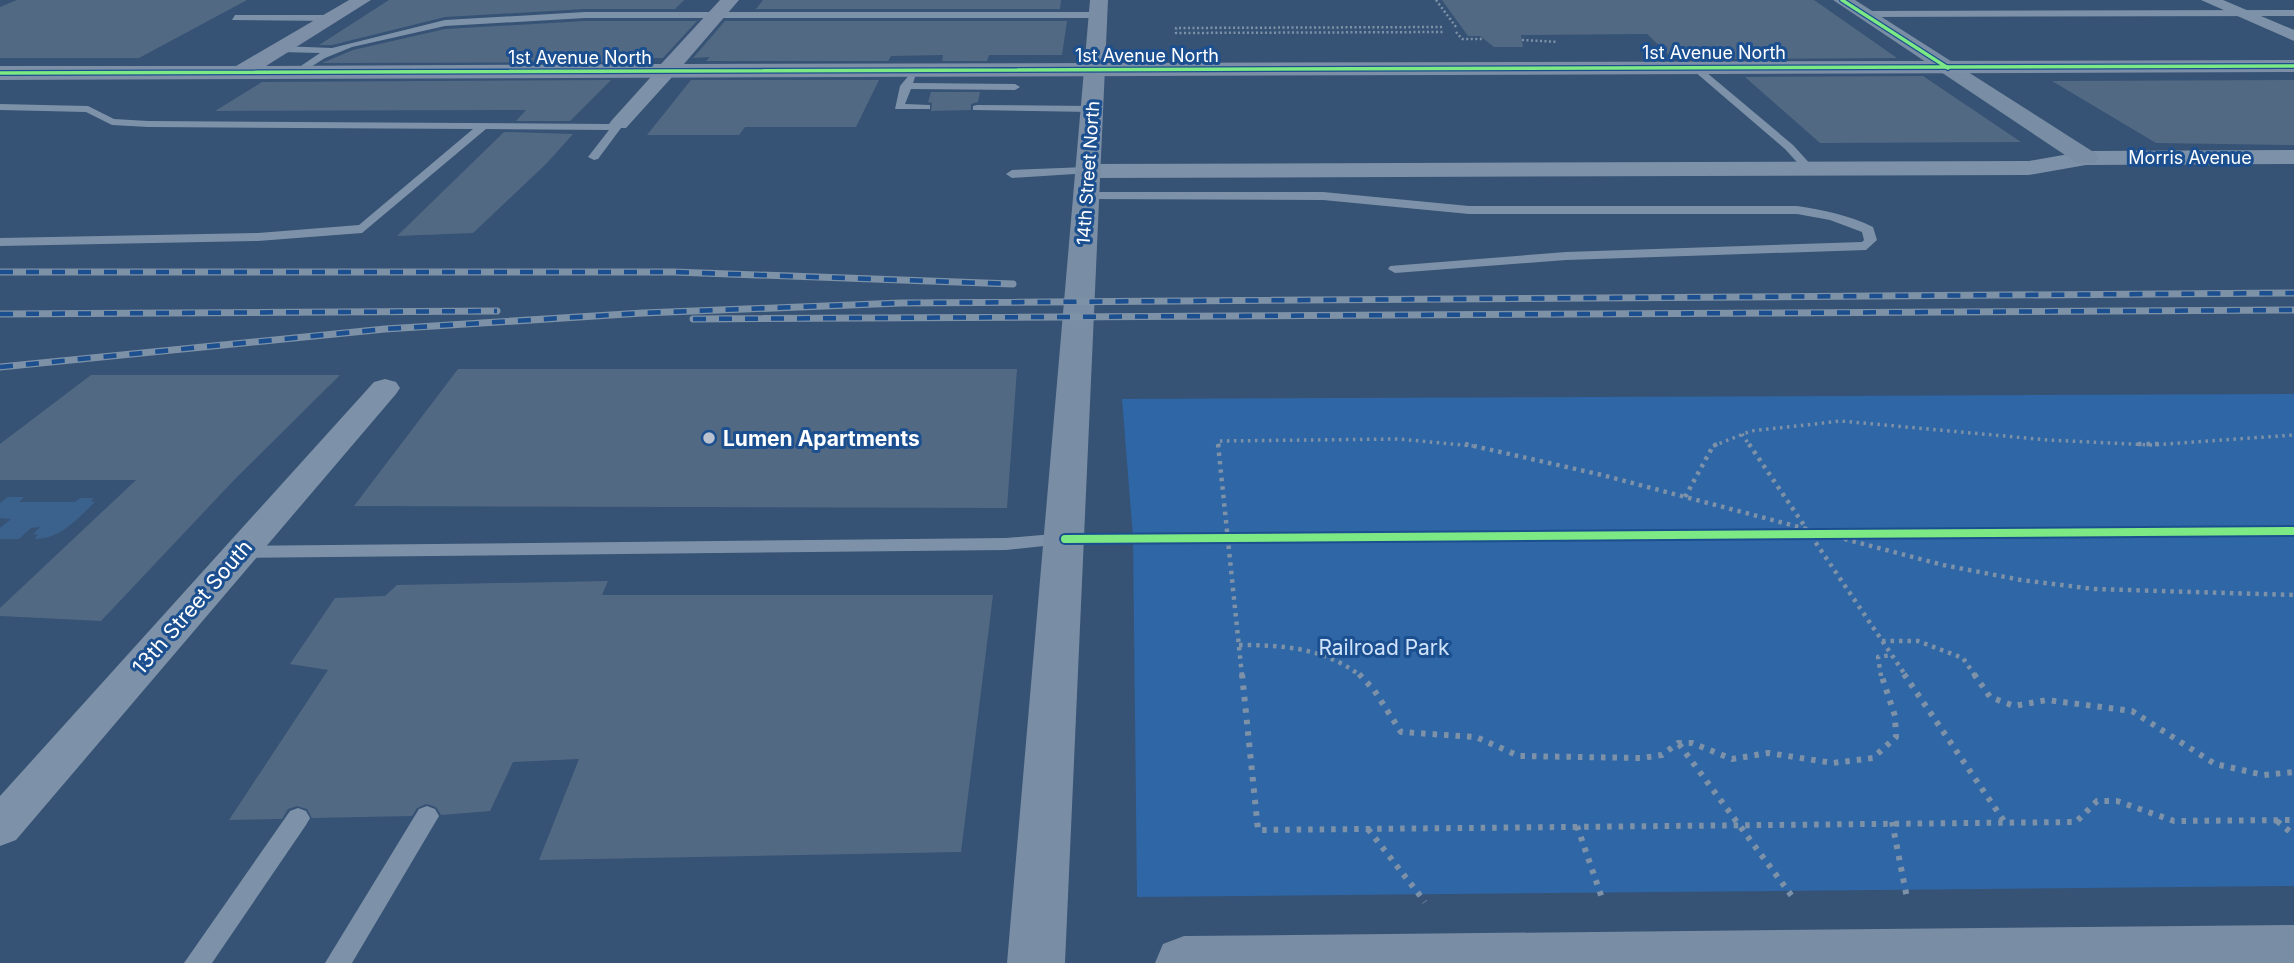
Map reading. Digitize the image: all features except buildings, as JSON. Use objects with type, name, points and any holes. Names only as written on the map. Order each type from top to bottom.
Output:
[{"type":"main road","points":[[237,74],[362,0]]},
{"type":"main road","points":[[666,72],[730,0]]},
{"type":"main road","name":"1st Avenue North","points":[[0,73],[666,72],[907,85],[1015,96],[1095,71],[2294,66]]},
{"type":"street","points":[[1842,0],[2086,158]]},
{"type":"street","points":[[2209,0],[2294,36]]},
{"type":"street","name":"14th Street North","points":[[1037,963],[1098,8]]},
{"type":"street","points":[[619,124],[666,72]]},
{"type":"street","name":"Morris Avenue","points":[[1086,183],[1810,169],[2029,168],[2086,158],[2294,157]]},
{"type":"street","name":"13th Street South","points":[[0,827],[385,388]]},
{"type":"street","points":[[1184,963],[2294,951]]},
{"type":"lane","points":[[295,74],[331,51],[382,35],[445,23],[585,15],[715,16],[1098,8]]},
{"type":"lane","points":[[1864,14],[2294,13]]},
{"type":"lane","points":[[236,18],[331,18]]},
{"type":"lane","points":[[280,49],[331,51]]},
{"type":"lane","points":[[1697,69],[1810,169]]},
{"type":"lane","points":[[907,85],[899,107],[928,102]]},
{"type":"lane","points":[[978,102],[1015,96],[1092,109]]},
{"type":"lane","points":[[0,107],[88,109],[112,122],[148,124],[610,127],[619,124]]},
{"type":"lane","points":[[594,157],[619,124]]},
{"type":"lane","points":[[0,242],[258,237],[362,229],[484,125]]},
{"type":"lane","points":[[1012,174],[1086,183],[1322,196],[1469,210],[1797,211],[1835,217],[1858,225],[1868,230],[1871,240],[1866,246],[1852,247],[1566,256],[1395,269]]},
{"type":"lane","points":[[241,552],[1006,544],[1065,539]]},
{"type":"lane","points":[[338,963],[427,816]]},
{"type":"lane","points":[[197,963],[298,818]]},
{"type":"path","points":[[1436,0],[1456,27]]},
{"type":"path","points":[[1442,27],[1176,28],[1176,33],[1445,32]]},
{"type":"path","points":[[1293,28],[1294,33]]},
{"type":"path","points":[[1456,32],[1462,39],[1484,39]]},
{"type":"path","points":[[1685,497],[1713,446],[1742,434],[1796,424],[1841,421],[2048,440],[2152,445],[2294,435]]},
{"type":"path","points":[[1742,434],[2004,821]]},
{"type":"path","points":[[2294,595],[2094,589],[1943,565],[1808,532],[1519,454],[1455,442],[1399,439],[1218,440],[1258,830],[2076,822],[2087,808],[2097,801],[2117,801],[2174,821],[2294,820]]},
{"type":"path","points":[[1781,532],[1850,532]]},
{"type":"path","points":[[1215,536],[1242,536]]},
{"type":"path","points":[[1882,640],[1918,640],[1963,658],[1990,697],[2014,705],[2047,700],[2132,711],[2215,764],[2264,775],[2294,772]]},
{"type":"path","points":[[1239,645],[1294,646],[1320,653],[1345,665],[1373,689],[1401,732],[1476,737],[1519,756],[1544,758],[1594,755],[1642,758],[1662,755],[1678,743],[1692,743],[1732,759],[1768,753],[1833,764],[1873,758],[1896,737],[1898,720],[1882,684],[1878,667],[1878,657],[1892,655]]},
{"type":"path","points":[[1678,743],[1794,899]]},
{"type":"path","points":[[2276,820],[2294,835]]},
{"type":"path","points":[[1892,822],[1907,898]]},
{"type":"path","points":[[1577,826],[1603,901]]},
{"type":"path","points":[[1368,829],[1425,902]]},
{"type":"green space","name":"Railroad Park","points":[[2294,394],[2294,886],[1137,897],[1133,537],[1122,399]]},
{"type":"shaded area","points":[[8,497],[24,497],[19,502],[75,502],[80,498],[94,498],[91,501],[95,502],[68,527],[52,536],[34,539],[38,535],[33,534],[40,527],[31,528],[19,539],[0,539],[0,528],[11,519],[0,518],[0,503]]},
{"type":"railway","points":[[0,272],[674,272],[1013,284]]},
{"type":"railway","points":[[0,367],[385,329],[643,313],[901,303],[2294,293]]},
{"type":"railway","points":[[693,319],[2294,310]]},
{"type":"railway","points":[[0,314],[497,311]]},
{"type":"cycle path","points":[[1842,0],[1948,68]]},
{"type":"cycle path","points":[[0,73],[2294,66]]},
{"type":"cycle path","points":[[1065,539],[2294,531]]},
{"type":"place","name":"Lumen Apartments","points":[[709,438]]}]
